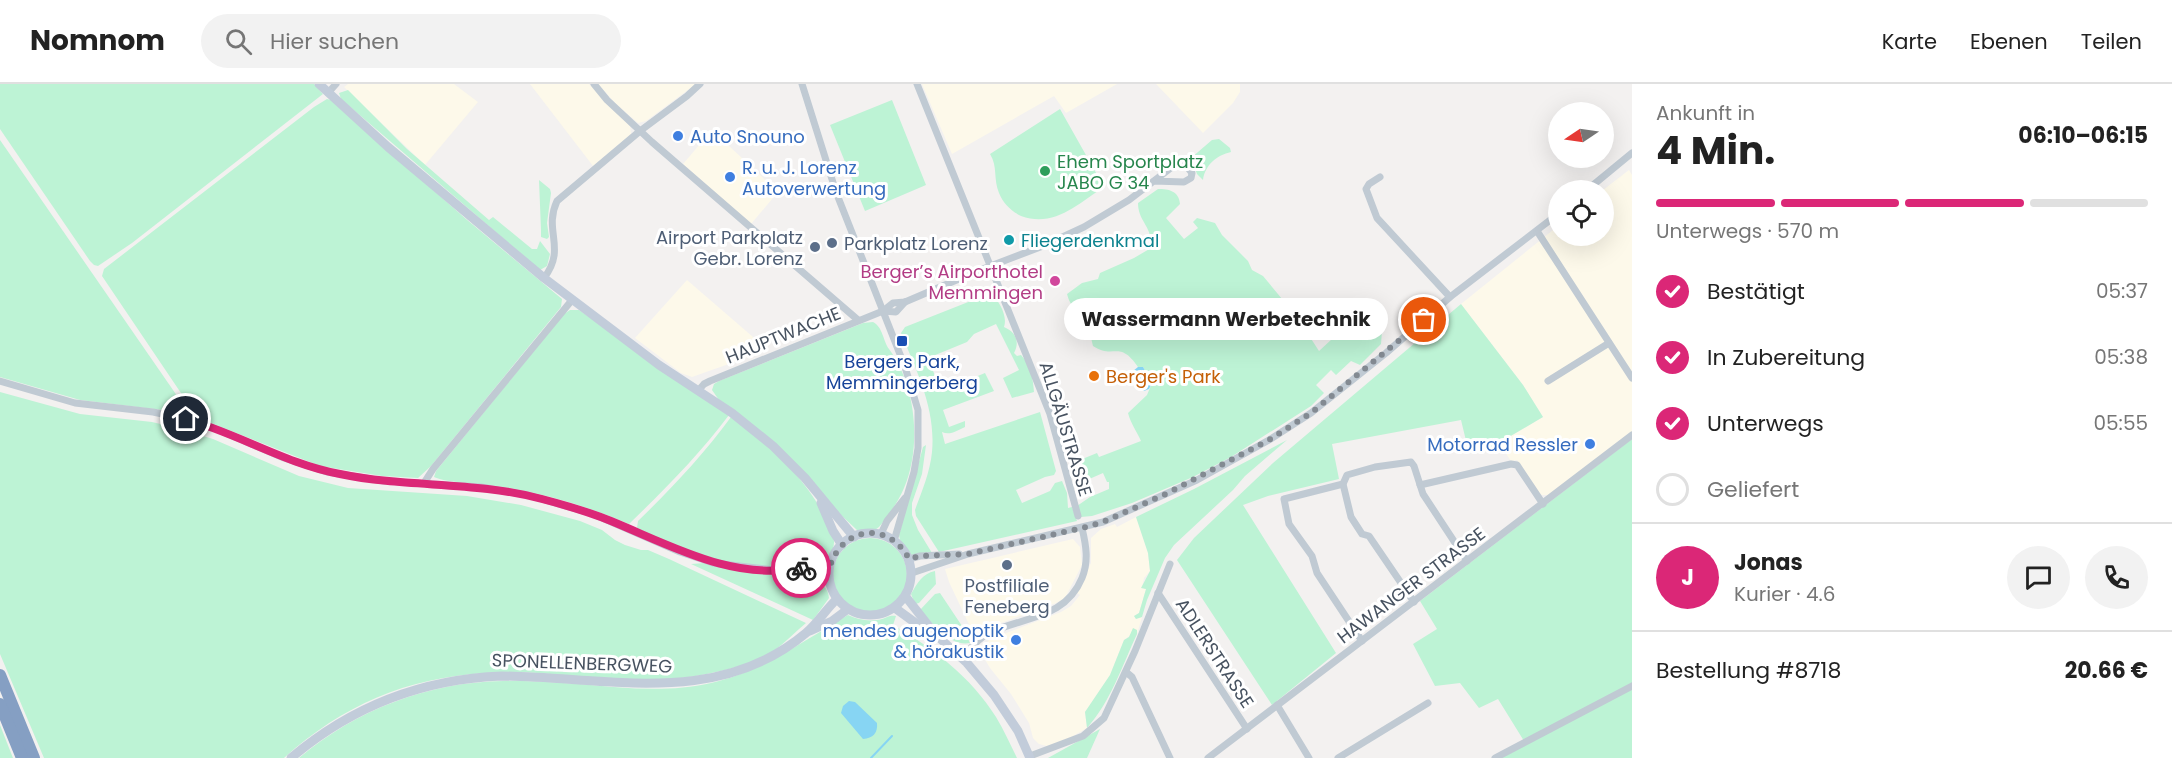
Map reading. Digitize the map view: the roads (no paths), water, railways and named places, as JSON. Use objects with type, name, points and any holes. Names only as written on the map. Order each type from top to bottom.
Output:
[{"type":"highway","points":[[0,675],[34,758]]},
{"type":"highway","points":[[0,704],[22,758]]},
{"type":"street","points":[[319,84],[388,147],[544,278],[659,365],[755,430],[805,478],[819,498],[854,537]]},
{"type":"street","points":[[328,93],[336,84]]},
{"type":"street","points":[[594,84],[607,100],[640,131],[858,320]]},
{"type":"street","points":[[544,278],[550,270],[556,253],[552,215],[557,201],[700,84]]},
{"type":"street","points":[[802,84],[836,192],[909,378],[918,410],[918,448],[900,525],[894,540]]},
{"type":"street","name":"ALLGÄUSTRASSE","points":[[917,84],[1050,414],[1078,516]]},
{"type":"street","points":[[1599,180],[1632,153]]},
{"type":"street","name":"HAUPTWACHE","points":[[698,391],[710,381],[883,311],[893,303],[905,302],[1084,227],[1105,216],[1176,164],[1185,164],[1192,173],[1191,178],[1184,182],[1154,181]]},
{"type":"street","points":[[1380,177],[1369,184],[1366,189],[1377,218],[1450,297]]},
{"type":"street","points":[[912,573],[968,554],[1082,528],[1131,510],[1188,484],[1269,440],[1311,413],[1386,353],[1450,297],[1548,222]]},
{"type":"street","points":[[1537,231],[1632,378]]},
{"type":"street","points":[[424,483],[432,469],[572,300]]},
{"type":"street","points":[[1548,381],[1610,343]]},
{"type":"street","points":[[0,381],[75,403],[153,412],[186,419],[219,430],[284,458],[327,472],[373,480],[481,487],[540,498],[609,520],[700,559],[723,565],[830,580]]},
{"type":"street","name":"HAWANGER STRASSE","points":[[1208,758],[1632,435]]},
{"type":"street","points":[[1414,602],[1369,536],[1362,534],[1351,517],[1343,484],[1347,475],[1408,461],[1414,466],[1423,494],[1467,561]]},
{"type":"street","points":[[1420,485],[1511,464],[1517,465],[1543,504]]},
{"type":"street","points":[[1343,484],[1284,499],[1289,524],[1312,556],[1317,573],[1362,641]]},
{"type":"street","points":[[881,534],[887,521],[907,496]]},
{"type":"street","points":[[819,498],[833,531],[842,545]]},
{"type":"street","points":[[962,658],[988,633],[1056,608],[1072,597],[1086,567],[1087,550],[1082,528]]},
{"type":"street","points":[[864,534],[881,534],[894,540],[909,559],[912,573],[906,597],[895,608],[875,616],[856,613],[837,599],[830,580],[830,566],[833,557],[842,545],[854,537],[864,534]]},
{"type":"street","points":[[909,559],[920,556],[968,554]]},
{"type":"street","points":[[906,597],[935,634],[962,658],[994,695],[1018,731],[1030,757],[1049,754],[1083,736],[1098,725],[1109,710],[1170,564]]},
{"type":"street","points":[[783,572],[812,566],[830,566]]},
{"type":"street","name":"ADLERSTRASSE","points":[[1158,593],[1246,729]]},
{"type":"street","name":"SPONELLENBERGWEG","points":[[808,632],[837,599]]},
{"type":"street","points":[[895,608],[935,634]]},
{"type":"street","name":"SPONELLENBERGWEG","points":[[291,758],[335,725],[358,712],[393,696],[436,683],[502,676],[550,677],[619,684],[692,682],[745,668],[785,648],[848,609]]},
{"type":"street","points":[[1126,672],[1132,677],[1170,758]]},
{"type":"street","points":[[1496,758],[1632,686]]},
{"type":"street","points":[[1338,758],[1428,703]]},
{"type":"street","points":[[1277,705],[1309,758]]},
{"type":"water","points":[[1138,367],[1143,367],[1152,383],[1149,389],[1144,391],[1134,377],[1133,371]]},
{"type":"water","points":[[849,701],[855,702],[877,723],[877,730],[872,736],[863,739],[841,713],[843,706]]},
{"type":"waterway","points":[[871,758],[892,736]]},
{"type":"place","name":"Auto Snouno","points":[[678,136]]},
{"type":"place","name":"Ehem Sportplatz JABO G 34","points":[[1045,171]]},
{"type":"place","name":"R. u. J. Lorenz Autoverwertung","points":[[730,177]]},
{"type":"place","name":"Fliegerdenkmal","points":[[1009,240]]},
{"type":"place","name":"Parkplatz Lorenz","points":[[832,243]]},
{"type":"place","name":"Airport Parkplatz Gebr. Lorenz","points":[[815,247]]},
{"type":"place","name":"Berger’s Airporthotel Memmingen","points":[[1055,281]]},
{"type":"place","name":"Wassermann Werbetechnik","points":[[1424,320]]},
{"type":"place","name":"Bergers Park, Memmingerberg","points":[[902,341]]},
{"type":"place","name":"Berger's Park","points":[[1094,376]]},
{"type":"place","name":"Motorrad Ressler","points":[[1590,444]]},
{"type":"place","name":"Postfiliale Feneberg","points":[[1007,565]]},
{"type":"place","name":"mendes augenoptik & hörakustik","points":[[1016,640]]}]
